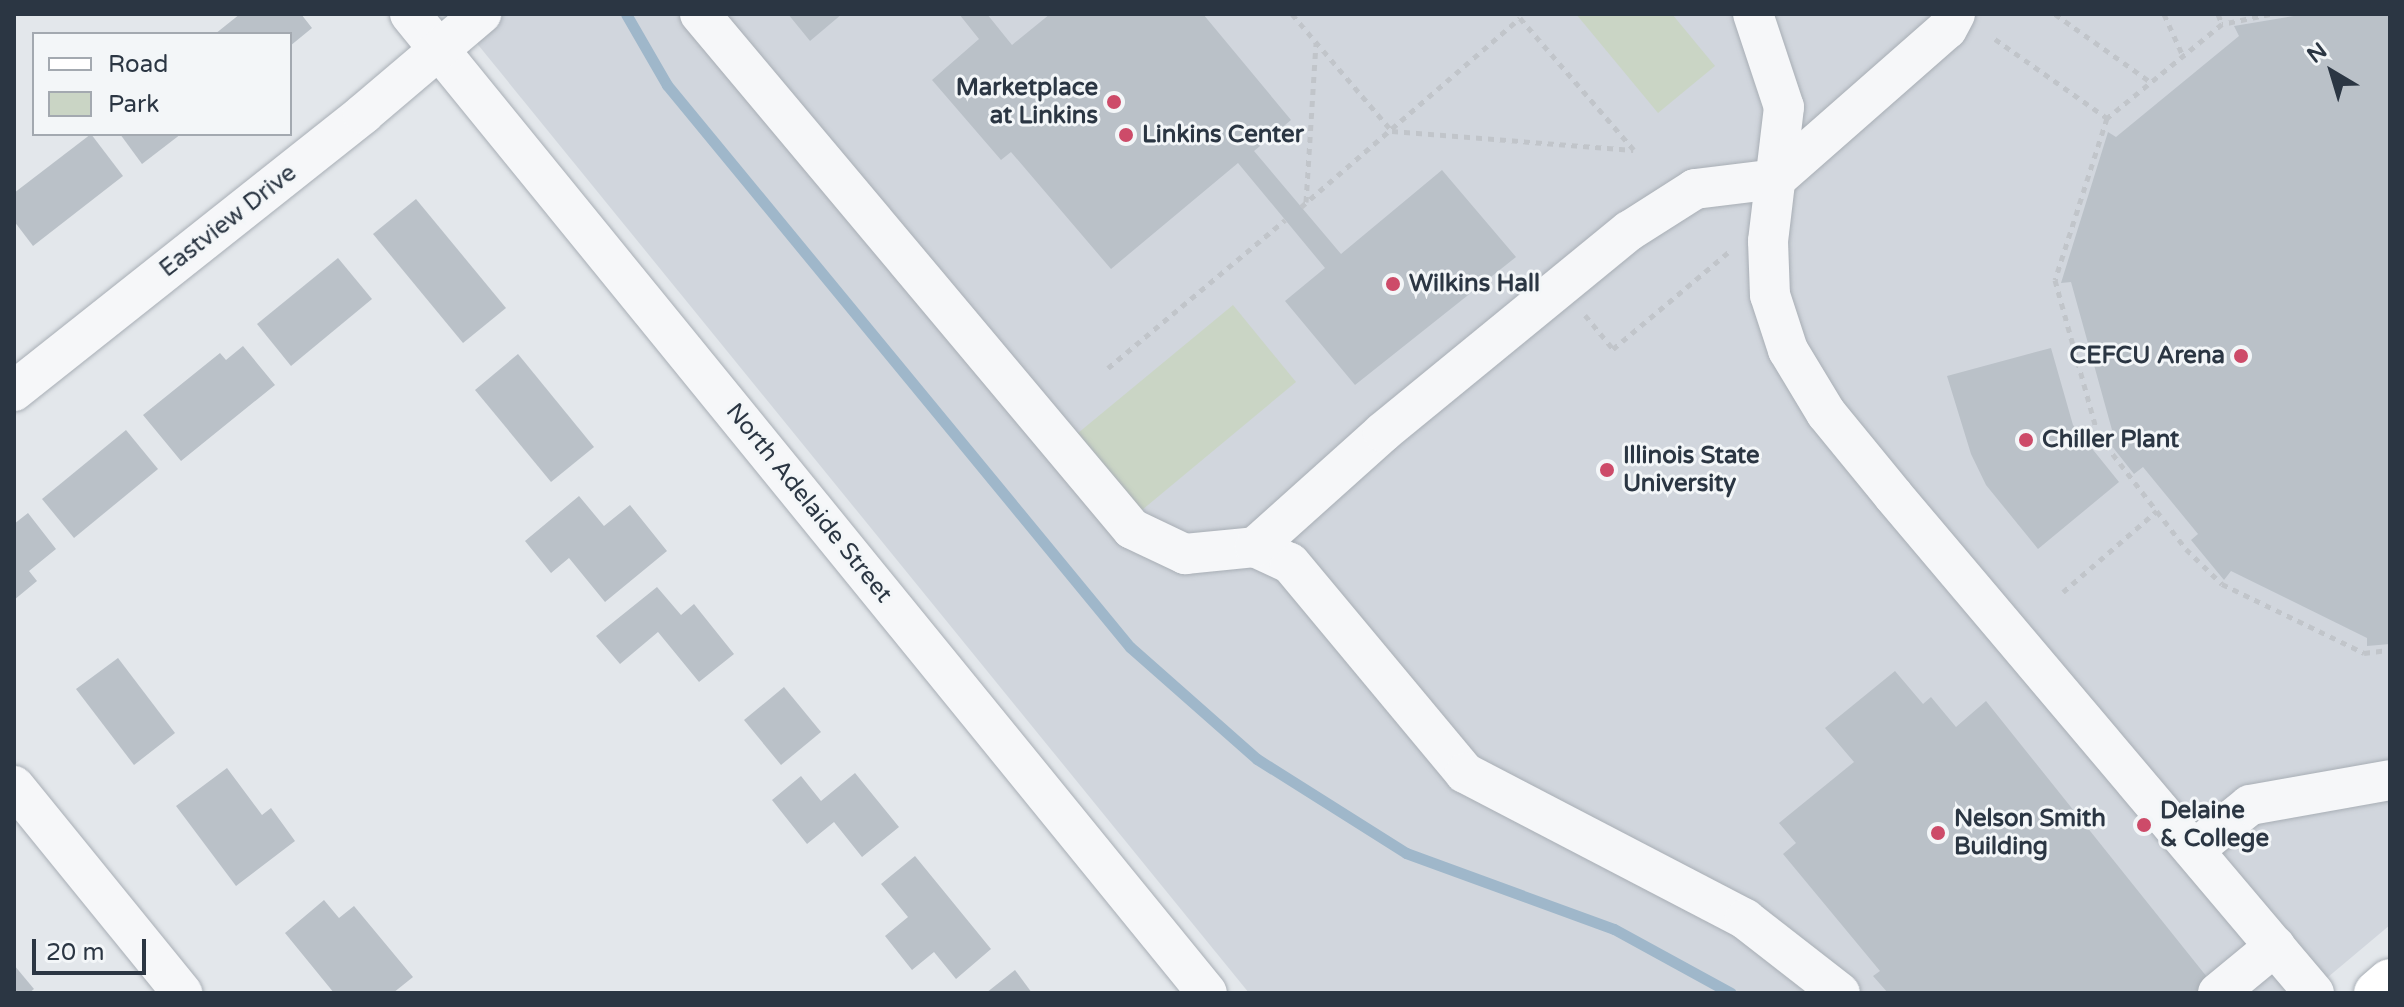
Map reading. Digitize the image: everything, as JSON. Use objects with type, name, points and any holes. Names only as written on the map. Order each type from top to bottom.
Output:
[{"type":"main road","points":[[2376,993],[2390,981]]},
{"type":"street","name":"North Adelaide Street","points":[[410,14],[1207,993]]},
{"type":"street","name":"Eastview Drive","points":[[14,391],[481,14]]},
{"type":"street","points":[[700,14],[1132,529],[1185,554],[1255,547],[1290,563],[1465,773],[1745,919],[1840,993]]},
{"type":"street","points":[[1753,14],[1784,107],[1768,241],[1770,295],[1788,350],[1819,401],[2314,993]]},
{"type":"street","points":[[1255,547],[1383,432],[1629,231],[1695,189],[1776,179],[1947,29],[1955,14]]},
{"type":"street","points":[[2194,850],[2250,805],[2390,780]]},
{"type":"street","points":[[14,786],[182,993]]},
{"type":"street","points":[[2218,993],[2275,946]]},
{"type":"path","points":[[1292,14],[1316,42],[1392,131],[1634,150],[1520,15],[1392,131],[1304,205],[1316,42]]},
{"type":"path","points":[[2055,14],[2152,83]]},
{"type":"path","points":[[2164,14],[2184,58]]},
{"type":"path","points":[[2218,14],[2222,24]]},
{"type":"path","points":[[2270,14],[2222,24],[2107,118],[2055,280],[2098,435],[2157,511],[2222,584],[2364,653],[2390,650]]},
{"type":"path","points":[[1995,39],[2107,118]]},
{"type":"path","points":[[1108,368],[1285,220]]},
{"type":"path","points":[[1574,302],[1613,349],[1739,244]]},
{"type":"path","points":[[2063,592],[2157,511]]},
{"type":"shaded area","name":"Illinois State University","points":[[453,14],[2390,14],[2390,925],[2309,993],[1249,993]]},
{"type":"green space","points":[[1576,14],[1672,14],[1715,66],[1658,113]]},
{"type":"green space","points":[[1233,305],[1296,382],[1142,510],[1078,433]]},
{"type":"building","points":[[240,14],[301,14],[312,28],[292,44],[292,32],[218,32]]},
{"type":"building","points":[[788,14],[842,14],[810,41]]},
{"type":"building","name":"Linkins Center","points":[[959,14],[987,14],[1012,45],[1050,14],[1203,14],[1291,120],[1254,151],[1341,254],[1442,170],[1516,257],[1355,385],[1285,301],[1325,268],[1238,163],[1111,269],[1011,152],[1001,160],[932,80],[979,39]]},
{"type":"building","name":"CEFCU Arena","points":[[2306,14],[2390,14],[2390,644],[2367,646],[2367,638],[2231,571],[2224,580],[2191,540],[2198,534],[2143,467],[2134,474],[2103,435],[2112,430],[2071,282],[2061,283],[2108,132],[2116,137],[2239,36],[2234,26]]},
{"type":"building","points":[[88,136],[93,136],[123,176],[33,246],[14,221],[14,193]]},
{"type":"building","points":[[121,136],[178,136],[142,164]]},
{"type":"building","points":[[416,199],[506,308],[463,343],[373,234]]},
{"type":"building","points":[[338,258],[372,299],[291,366],[257,324]]},
{"type":"building","points":[[243,346],[275,385],[181,461],[143,415],[220,353],[226,360]]},
{"type":"building","name":"Chiller Plant","points":[[2051,348],[2073,425],[2119,482],[2038,549],[1986,485],[1971,454],[1947,376]]},
{"type":"building","points":[[518,354],[594,447],[551,482],[475,390]]},
{"type":"building","points":[[126,430],[158,469],[74,538],[42,499]]},
{"type":"building","points":[[579,496],[604,526],[630,505],[667,551],[605,602],[569,558],[551,573],[525,541]]},
{"type":"building","points":[[28,513],[56,549],[29,571],[37,581],[14,600],[14,524]]},
{"type":"building","points":[[657,587],[681,615],[694,604],[734,654],[699,682],[658,632],[620,664],[596,636]]},
{"type":"building","points":[[118,658],[175,733],[134,765],[76,689]]},
{"type":"building","name":"Nelson Smith Building","points":[[1895,671],[1923,704],[1931,697],[1956,727],[1986,701],[2211,982],[2198,993],[1888,993],[1873,976],[1880,971],[1783,854],[1796,843],[1779,823],[1854,762],[1825,728]]},
{"type":"building","points":[[784,687],[821,732],[781,765],[744,720]]},
{"type":"building","points":[[227,768],[262,815],[271,808],[295,841],[236,886],[176,806]]},
{"type":"building","points":[[855,773],[899,827],[862,857],[834,822],[807,844],[772,800],[801,776],[821,801]]},
{"type":"building","points":[[915,856],[991,949],[956,979],[934,952],[912,970],[885,936],[908,917],[881,884]]},
{"type":"building","points":[[324,900],[339,918],[354,906],[413,977],[393,993],[334,993],[285,933]]},
{"type":"building","points":[[14,965],[34,989],[29,993],[14,993]]},
{"type":"building","points":[[1015,970],[1032,993],[986,993]]},
{"type":"waterway","points":[[626,14],[667,85],[1130,647],[1257,759],[1406,853],[1614,929],[1731,993]]},
{"type":"place","name":"Marketplace at Linkins","points":[[1114,102]]},
{"type":"place","name":"Linkins Center","points":[[1126,135]]},
{"type":"place","name":"Wilkins Hall","points":[[1393,284]]},
{"type":"place","name":"CEFCU Arena","points":[[2241,356]]},
{"type":"place","name":"Chiller Plant","points":[[2026,440]]},
{"type":"place","name":"Illinois State University","points":[[1607,470]]},
{"type":"place","name":"Delaine & College","points":[[2144,825]]},
{"type":"place","name":"Nelson Smith Building","points":[[1938,833]]}]
